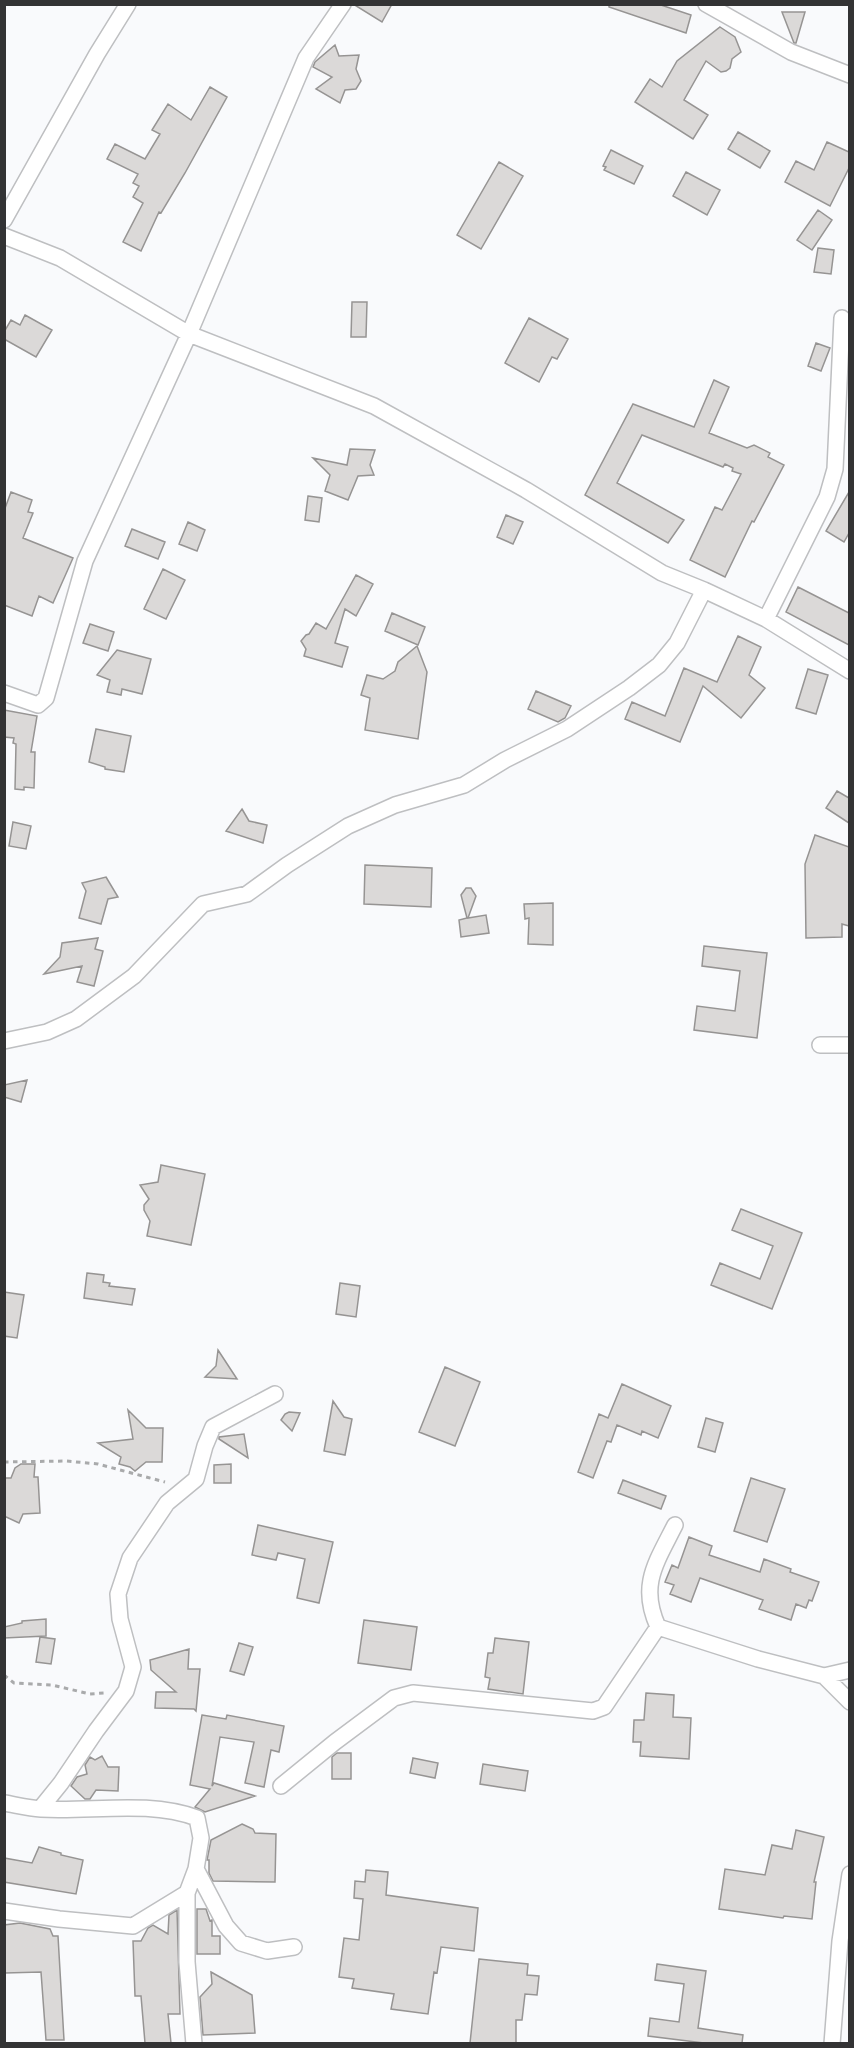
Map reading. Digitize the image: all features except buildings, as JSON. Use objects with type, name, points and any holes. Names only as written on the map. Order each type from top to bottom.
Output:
[{"type":"street","points":[[4,220],[97,54],[128,4]]},
{"type":"street","points":[[4,693],[38,705],[46,698],[85,561],[189,334],[306,58],[343,4]]},
{"type":"street","points":[[706,4],[791,52],[849,75]]},
{"type":"street","points":[[4,236],[60,258],[189,334],[374,406],[526,490],[662,573],[766,619],[849,671]]},
{"type":"street","points":[[766,619],[827,497],[835,469],[842,318]]},
{"type":"street","points":[[4,1041],[47,1032],[76,1020],[134,976],[203,904],[247,894],[286,865],[348,826],[395,805],[464,785],[505,760],[567,729],[660,665],[677,643],[704,590]]},
{"type":"street","points":[[820,1045],[849,1045]]},
{"type":"street","points":[[40,1809],[126,1691],[133,1667],[120,1619],[118,1594],[130,1558],[167,1503],[196,1479],[213,1427],[275,1394]]},
{"type":"street","points":[[658,1627],[649,1602],[649,1587],[655,1564],[675,1525]]},
{"type":"street","points":[[658,1627],[758,1659],[824,1676],[849,1670]]},
{"type":"street","points":[[280,1786],[394,1698],[403,1695],[600,1710],[658,1627]]},
{"type":"street","points":[[824,1676],[849,1702]]},
{"type":"street","points":[[4,1803],[40,1809],[153,1809],[178,1811],[197,1818],[201,1838],[196,1869],[187,1893],[187,1962],[194,2043]]},
{"type":"street","points":[[196,1869],[226,1926],[241,1943],[267,1951],[294,1947]]},
{"type":"street","points":[[832,2043],[840,1941],[849,1874]]},
{"type":"street","points":[[4,1911],[133,1926],[187,1893]]},
{"type":"path","points":[[4,1462],[66,1461],[98,1464],[187,1488]]},
{"type":"path","points":[[4,1676],[14,1683],[52,1685],[90,1694],[126,1691]]}]
